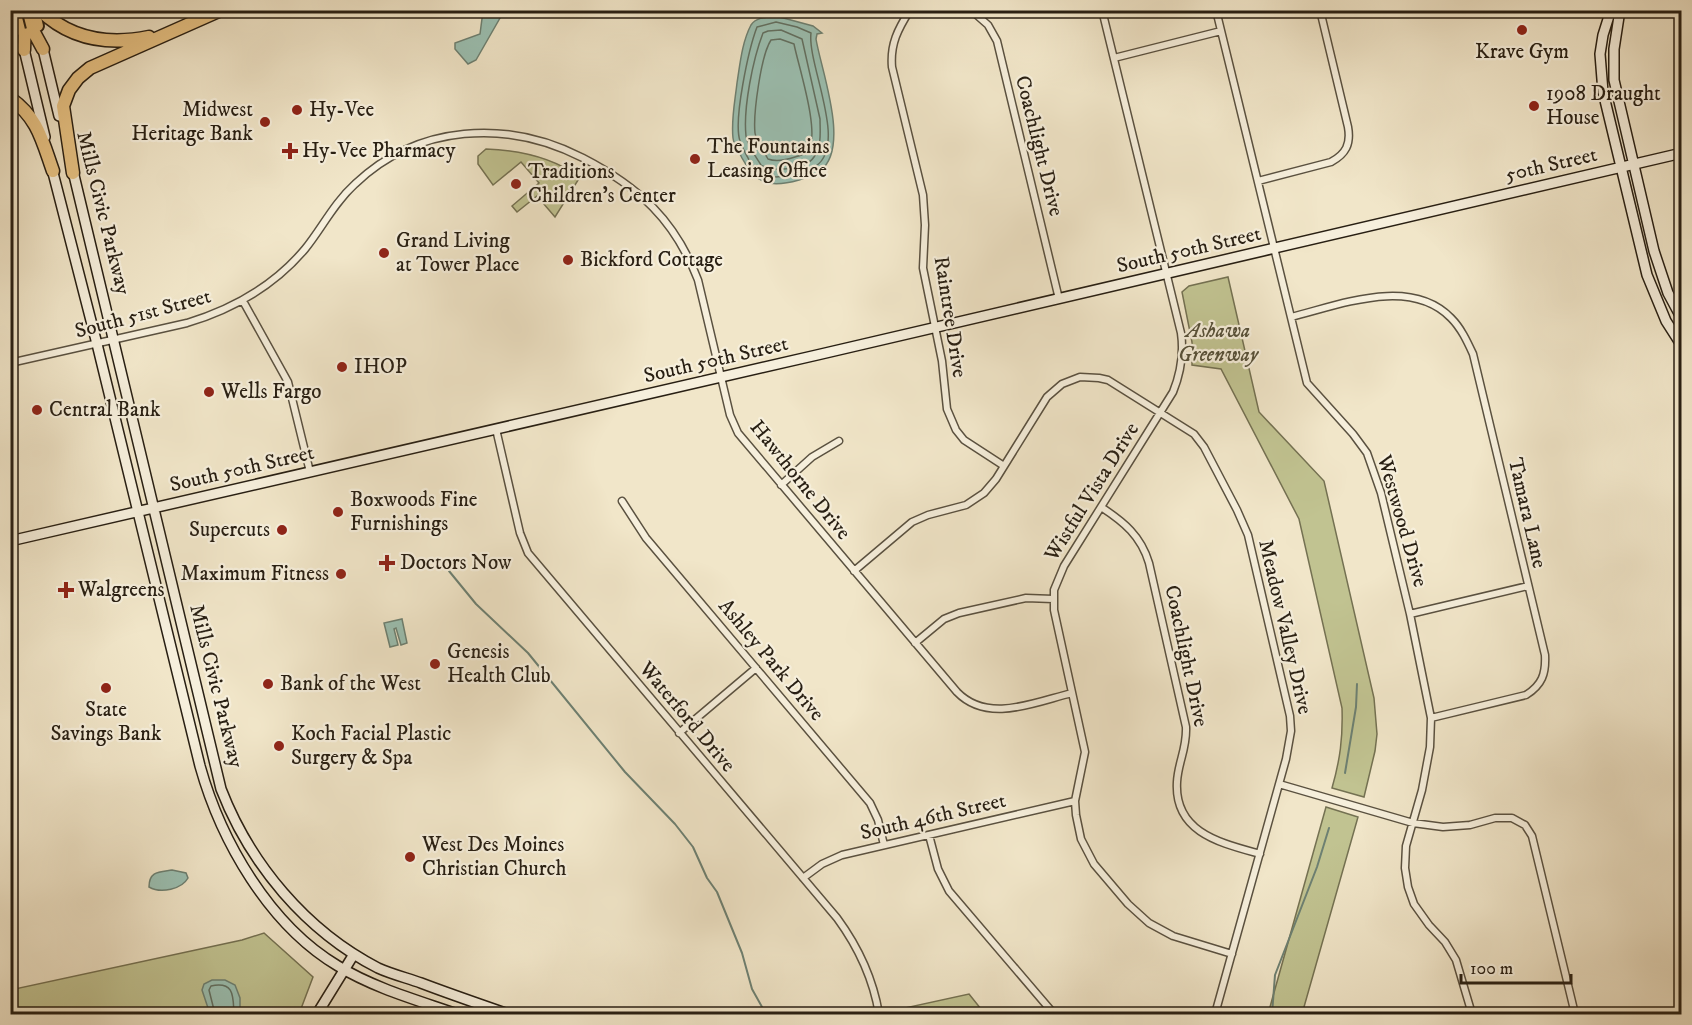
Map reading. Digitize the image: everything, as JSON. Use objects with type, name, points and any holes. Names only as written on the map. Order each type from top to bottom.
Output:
[{"type":"highway","points":[[40,10],[76,34],[97,40],[116,42],[176,29]]},
{"type":"highway","points":[[73,172],[63,106],[69,90],[78,78],[90,68],[221,10]]},
{"type":"highway","points":[[20,12],[43,49]]},
{"type":"highway","points":[[24,50],[28,28]]},
{"type":"highway","points":[[10,98],[26,110],[38,128],[53,171]]},
{"type":"main road","points":[[1616,10],[1609,16],[1603,35],[1600,54],[1603,92],[1647,275],[1666,321],[1682,346]]},
{"type":"main road","points":[[1620,10],[1614,80],[1660,271],[1668,293],[1682,319]]},
{"type":"main road","name":"Mills Civic Parkway","points":[[43,49],[221,789],[230,812],[249,847],[292,903],[354,954],[379,968],[508,1014]]},
{"type":"main road","name":"Mills Civic Parkway","points":[[24,50],[206,790],[222,830],[249,876],[279,915],[316,950],[345,970],[368,982],[457,1014]]},
{"type":"main road","name":"50th Street","points":[[1429,212],[1682,153]]},
{"type":"main road","name":"South 50th Street","points":[[10,542],[1429,212]]},
{"type":"main road","points":[[317,1014],[354,954]]},
{"type":"street","name":"Raintree Drive","points":[[910,10],[895,37],[891,56],[923,195],[925,225],[923,268],[942,361],[945,397],[950,420],[964,440],[1004,466]]},
{"type":"street","name":"Coachlight Drive","points":[[971,10],[988,25],[997,41],[1059,299]]},
{"type":"street","name":"Wistful Vista Drive","points":[[1102,10],[1181,333],[1182,357],[1178,380],[1160,412],[1057,579],[1053,599],[1055,618],[1085,752],[1075,801],[1078,827],[1087,852],[1138,914],[1173,936],[1232,954]]},
{"type":"street","name":"Westwood Drive","points":[[1216,10],[1307,383],[1367,453],[1410,614],[1431,718],[1430,747],[1422,790],[1406,846],[1408,887],[1414,904],[1445,942],[1456,960],[1472,1014]]},
{"type":"street","points":[[1258,181],[1331,162],[1341,157],[1347,148],[1350,137],[1320,10]]},
{"type":"street","points":[[1114,58],[1221,32]]},
{"type":"street","name":"South 51st Street","points":[[10,363],[207,317],[243,301],[291,264],[342,197],[355,184],[385,161],[418,145],[459,134],[505,133],[545,141],[607,171]]},
{"type":"street","name":"Hawthorne Drive","points":[[607,171],[652,205],[683,246],[698,280],[730,415],[738,433],[963,698],[980,707],[999,710],[1072,693]]},
{"type":"street","name":"Tamara Lane","points":[[1291,317],[1377,297],[1397,295],[1415,298],[1432,304],[1451,317],[1463,333],[1473,354],[1546,666],[1537,688],[1526,695],[1431,718]]},
{"type":"street","points":[[243,301],[288,382],[310,472]]},
{"type":"street","name":"Meadow Valley Drive","points":[[854,571],[912,522],[975,500],[992,485],[1047,397],[1062,384],[1071,380],[1090,377],[1108,380],[1186,428],[1200,441],[1248,535],[1290,716],[1290,746],[1215,1014]]},
{"type":"street","name":"Waterford Drive","points":[[496,429],[520,533],[528,553],[837,918],[858,950],[872,984],[879,1014]]},
{"type":"street","points":[[781,484],[812,458],[839,441]]},
{"type":"street","name":"Ashley Park Drive","points":[[622,501],[646,538],[870,802],[878,820],[884,845]]},
{"type":"street","name":"Coachlight Drive","points":[[1101,507],[1127,524],[1135,533],[1149,563],[1186,727],[1185,750],[1177,782],[1179,802],[1183,812],[1205,836],[1260,854]]},
{"type":"street","points":[[1410,614],[1528,586]]},
{"type":"street","points":[[915,643],[944,619],[959,613],[1026,598],[1053,599]]},
{"type":"street","points":[[679,733],[756,668]]},
{"type":"street","points":[[1279,784],[1413,823],[1443,827],[1470,825],[1495,818],[1512,818],[1525,825],[1532,836],[1575,1014]]},
{"type":"street","name":"South 46th Street","points":[[803,879],[832,858],[1075,801]]},
{"type":"street","points":[[929,835],[938,869],[949,891],[1054,1014]]},
{"type":"green space","points":[[486,149],[535,156],[558,164],[580,177],[555,217],[537,196],[517,212],[512,206],[539,183],[521,162],[493,185],[478,164],[478,156]]},
{"type":"green space","name":"Ashawa Greenway","points":[[1228,277],[1259,412],[1324,481],[1374,698],[1377,734],[1364,797],[1332,788],[1340,749],[1342,708],[1299,519],[1221,369],[1192,365],[1192,342],[1182,292],[1189,286]]},
{"type":"green space","points":[[1326,807],[1358,817],[1302,1014],[1268,1014]]},
{"type":"green space","points":[[264,933],[313,977],[299,1014],[11,1014],[10,990],[242,940]]},
{"type":"green space","points":[[969,994],[985,1014],[891,1014],[891,1011]]},
{"type":"water","points":[[483,11],[504,11],[476,60],[468,64],[455,49],[455,43],[480,34]]},
{"type":"water","points":[[776,16],[813,26],[822,33],[817,34],[816,39],[828,88],[834,127],[829,160],[820,171],[799,180],[772,184],[759,179],[747,167],[735,146],[733,131],[739,68],[748,32],[756,20]]},
{"type":"water","points":[[402,619],[407,643],[401,645],[396,628],[394,629],[398,645],[390,647],[384,623]]},
{"type":"water","points":[[172,870],[186,873],[188,878],[176,888],[159,890],[149,887],[153,875]]},
{"type":"water","points":[[212,980],[225,980],[235,985],[240,998],[240,1014],[210,1014],[202,990],[204,984]]},
{"type":"waterway","points":[[449,571],[476,604],[528,653],[625,772],[675,824],[693,847],[707,878],[717,892],[742,953],[752,989],[766,1014]]},
{"type":"waterway","points":[[1345,773],[1356,707],[1357,684]]},
{"type":"waterway","points":[[1272,1014],[1275,975],[1317,867],[1329,828]]},
{"type":"place","name":"Krave Gym","points":[[1522,30]]},
{"type":"place","name":"1908 Draught House","points":[[1534,106]]},
{"type":"place","name":"Hy-Vee","points":[[297,110]]},
{"type":"place","name":"Midwest Heritage Bank","points":[[265,122]]},
{"type":"place","name":"Hy-Vee Pharmacy","points":[[290,151]]},
{"type":"place","name":"The Fountains Leasing Office","points":[[695,159]]},
{"type":"place","name":"Traditions Children's Center","points":[[516,184]]},
{"type":"place","name":"Grand Living at Tower Place","points":[[384,253]]},
{"type":"place","name":"Bickford Cottage","points":[[568,260]]},
{"type":"place","name":"IHOP","points":[[342,367]]},
{"type":"place","name":"Wells Fargo","points":[[209,392]]},
{"type":"place","name":"Central Bank","points":[[37,410]]},
{"type":"place","name":"Boxwoods Fine Furnishings","points":[[338,512]]},
{"type":"place","name":"Supercuts","points":[[282,530]]},
{"type":"place","name":"Doctors Now","points":[[387,563]]},
{"type":"place","name":"Maximum Fitness","points":[[341,574]]},
{"type":"place","name":"Walgreens","points":[[66,590]]},
{"type":"place","name":"Genesis Health Club","points":[[435,664]]},
{"type":"place","name":"Bank of the West","points":[[268,684]]},
{"type":"place","name":"State Savings Bank","points":[[106,688]]},
{"type":"place","name":"Koch Facial Plastic Surgery & Spa","points":[[279,746]]},
{"type":"place","name":"West Des Moines Christian Church","points":[[410,857]]}]
